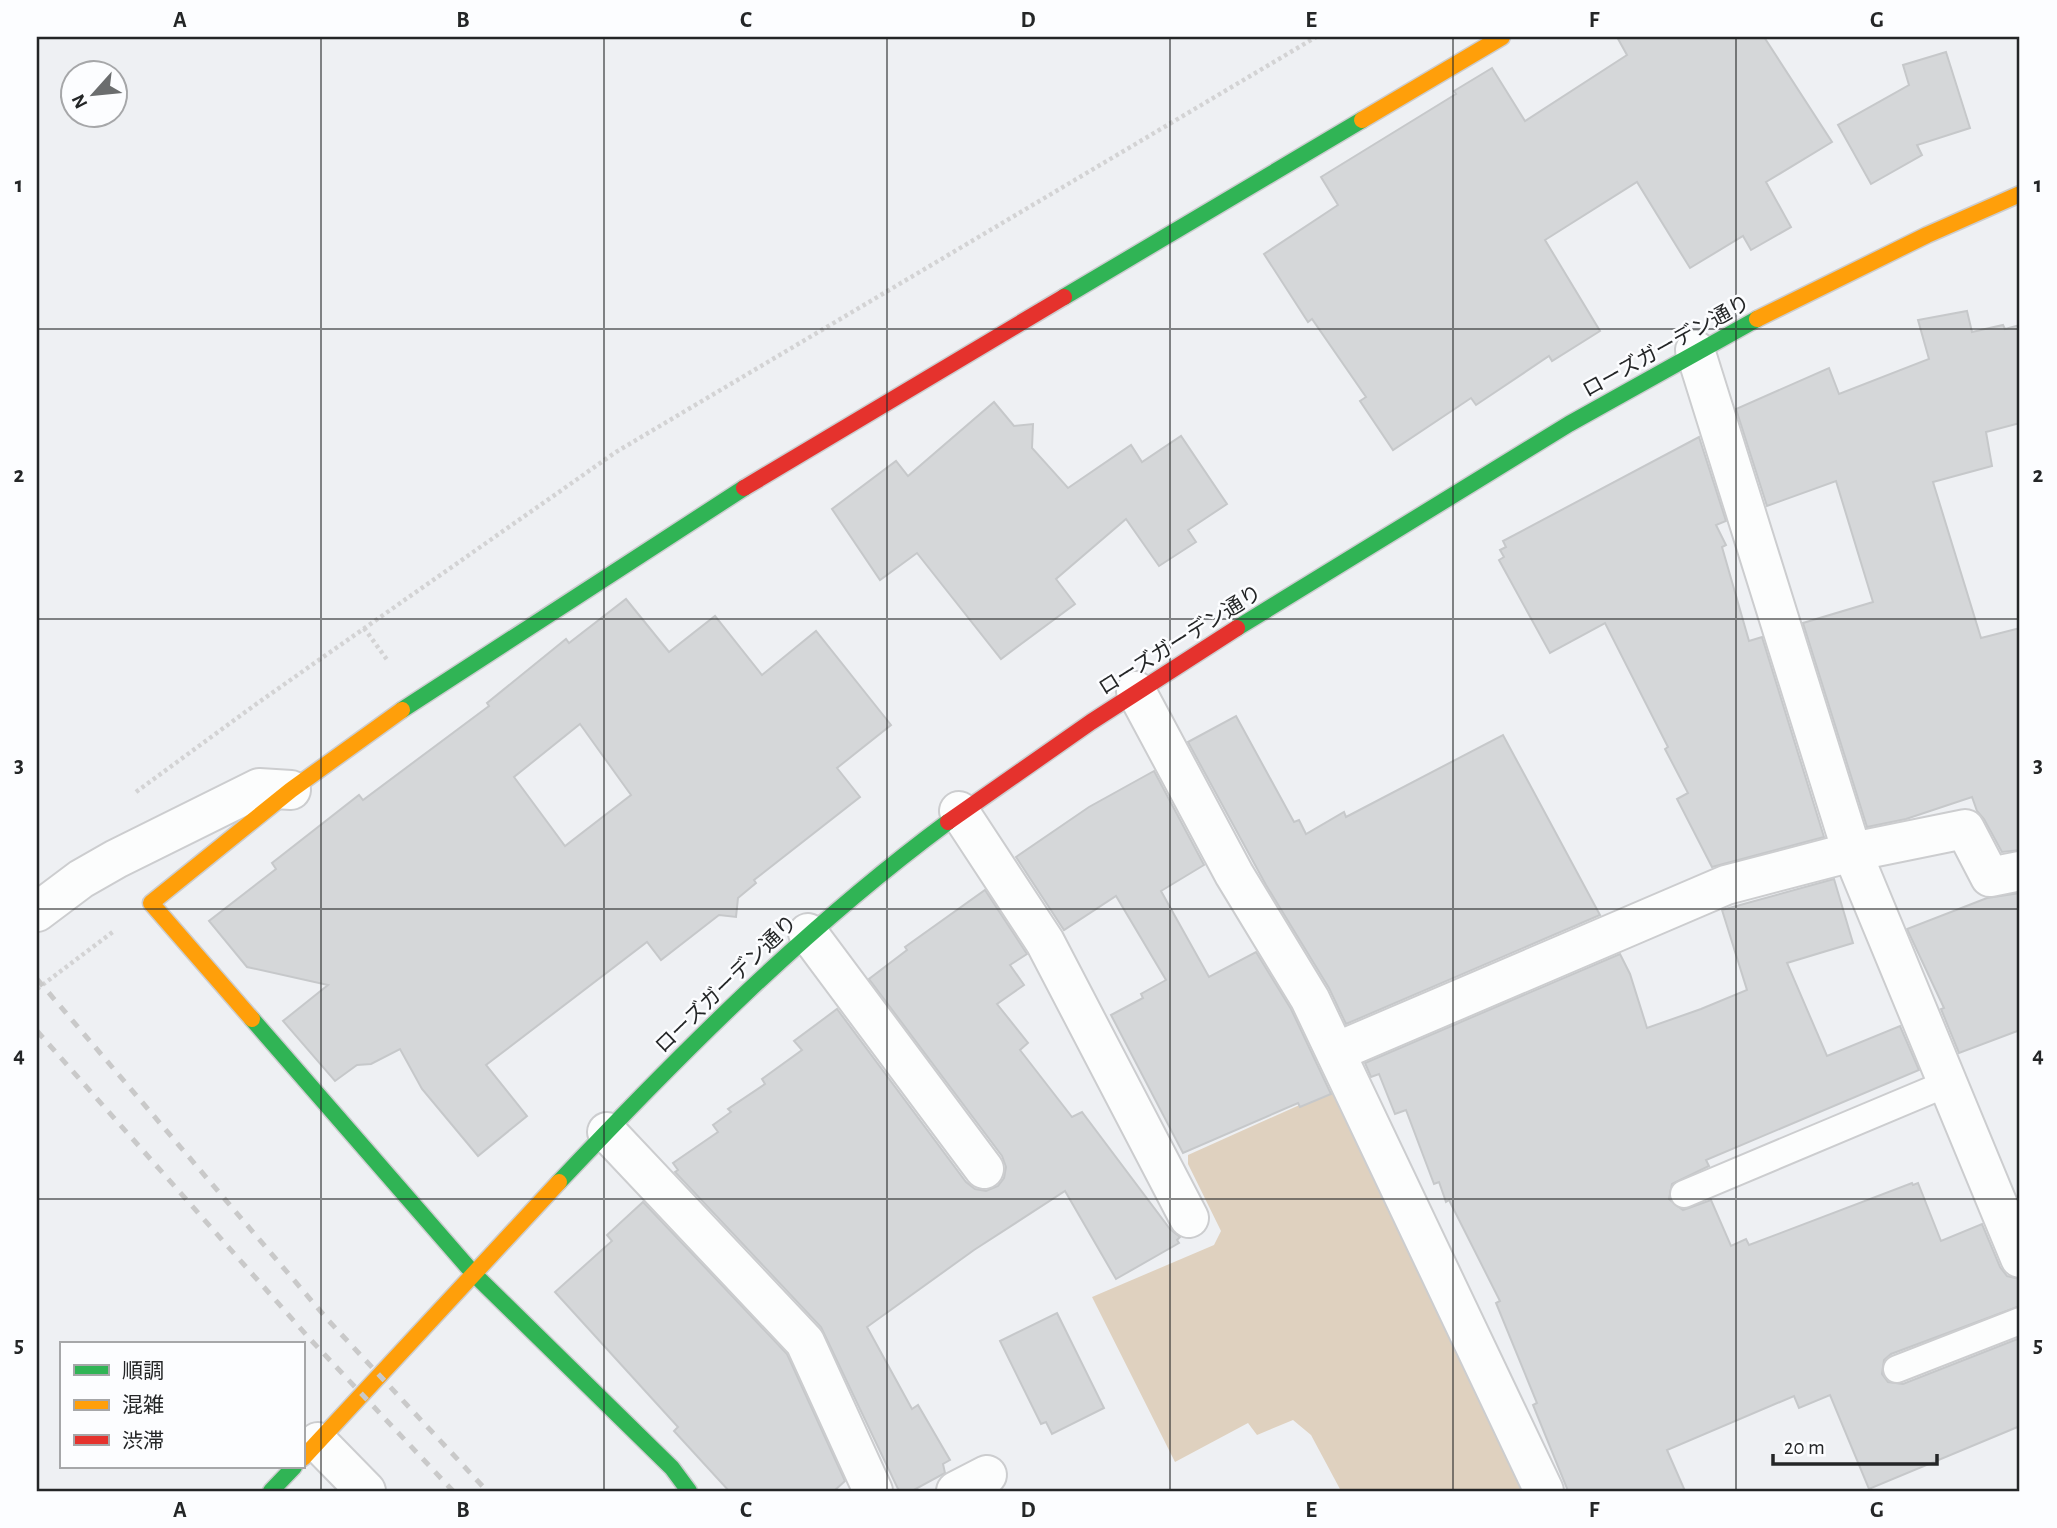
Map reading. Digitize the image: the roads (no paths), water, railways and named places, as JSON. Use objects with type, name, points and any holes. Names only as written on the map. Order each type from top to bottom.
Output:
[{"type":"street","points":[[689,1491],[672,1468],[473,1273],[151,903],[292,790],[416,700],[784,463],[1502,37]]},
{"type":"street","name":"ローズガーデン通り","points":[[305,1455],[473,1273],[674,1062],[808,933],[959,811],[1136,691],[1394,531],[1695,351],[1832,280],[2020,194]]},
{"type":"street","points":[[1695,351],[1852,852],[2020,1258]]},
{"type":"street","points":[[1136,691],[1234,874],[1310,999],[1544,1491]]},
{"type":"street","points":[[37,912],[81,879],[116,859],[247,794],[260,788],[292,790]]},
{"type":"street","points":[[959,811],[1045,942],[1189,1217]]},
{"type":"street","points":[[1336,1052],[1726,885],[1852,852],[1965,830],[1990,877],[2020,871]]},
{"type":"street","points":[[808,933],[984,1169]]},
{"type":"street","points":[[607,1132],[805,1342],[873,1491]]},
{"type":"street","points":[[305,1455],[366,1491]]},
{"type":"street","name":"ローズガーデン通り","points":[[271,1491],[293,1468]]},
{"type":"lane","points":[[1684,1194],[1948,1083]]},
{"type":"lane","points":[[1897,1369],[2020,1321]]},
{"type":"railway","points":[[37,979],[328,1320],[487,1491]]},
{"type":"railway","points":[[37,1031],[309,1338],[453,1491]]}]
